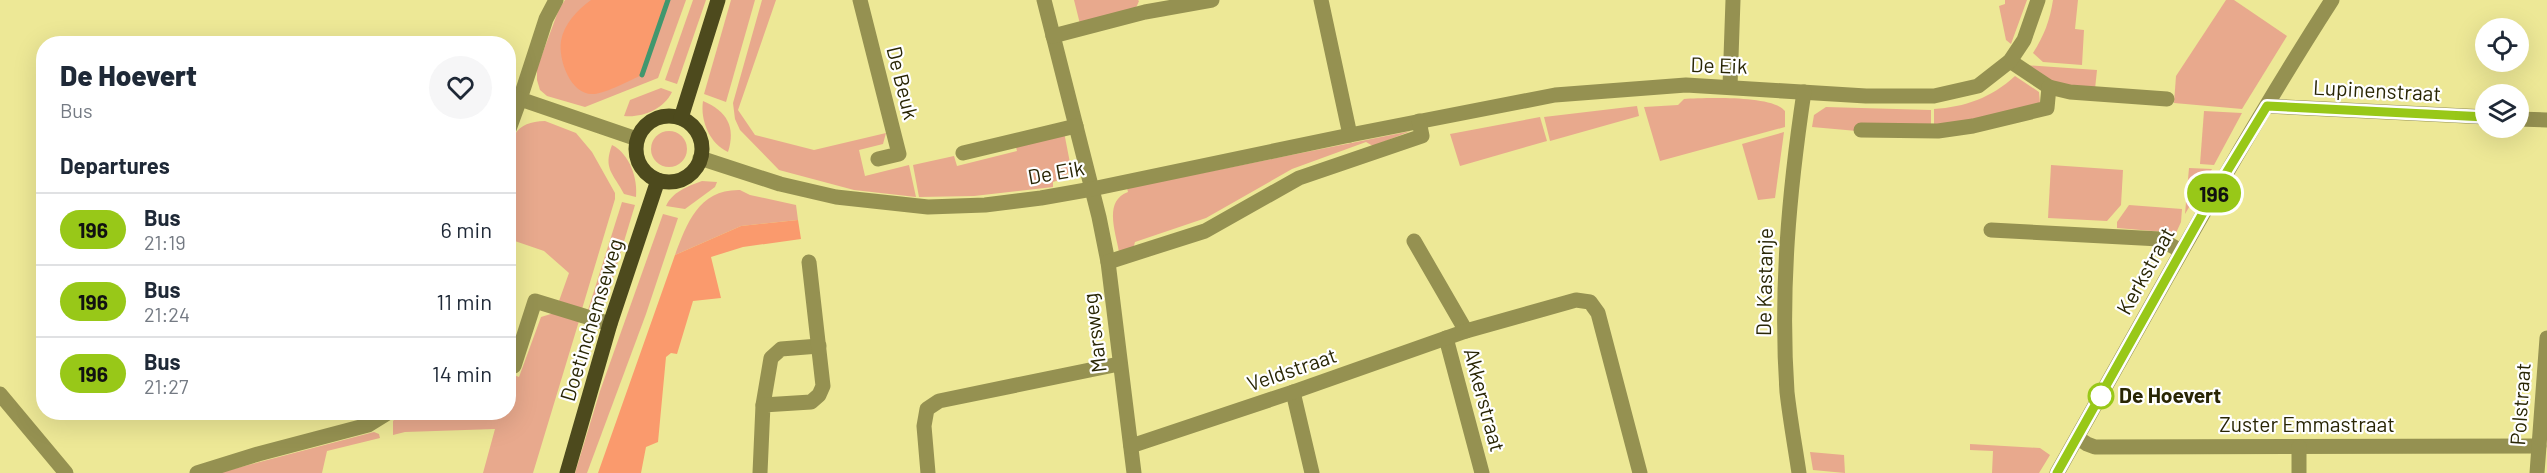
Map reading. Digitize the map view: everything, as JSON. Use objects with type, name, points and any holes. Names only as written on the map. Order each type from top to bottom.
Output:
[{"type":"main road","points":[[681,118],[718,0]]},
{"type":"main road","points":[[663,116],[681,118],[693,125],[699,134],[702,144],[700,158],[691,174],[681,180],[670,182],[658,180],[648,175],[640,166],[636,156],[637,139],[644,126],[653,119],[663,116]]},
{"type":"main road","name":"Doetinchemseweg","points":[[567,473],[610,324],[658,180]]},
{"type":"street","points":[[516,110],[546,19],[556,0]]},
{"type":"street","name":"De Beuk","points":[[860,0],[898,154],[878,159]]},
{"type":"street","points":[[1044,0],[1092,189]]},
{"type":"street","points":[[1053,36],[1144,6],[1212,0]]},
{"type":"street","points":[[1321,0],[1350,135]]},
{"type":"street","points":[[1730,86],[1732,0]]},
{"type":"street","name":"De Eik","points":[[700,158],[797,188],[836,197],[928,207],[1041,198],[1092,189],[1555,95],[1648,87],[1730,86],[1903,96],[1950,93],[1978,86],[2010,61],[2024,40],[2038,0]]},
{"type":"street","name":"Kerkstraat","points":[[2057,473],[2181,251],[2280,81],[2332,0]]},
{"type":"street","points":[[2010,61],[2049,87],[2070,92],[2167,99]]},
{"type":"street","points":[[1862,130],[1938,131],[1983,124],[2047,108],[2049,87]]},
{"type":"street","name":"De Kastanje","points":[[1799,473],[1788,394],[1785,299],[1787,218],[1804,92]]},
{"type":"street","points":[[520,99],[637,139]]},
{"type":"street","name":"Lupinenstraat","points":[[2267,106],[2475,116]]},
{"type":"street","points":[[2529,119],[2547,120]]},
{"type":"street","points":[[1108,262],[1205,231],[1299,178],[1422,136],[1419,121]]},
{"type":"street","points":[[963,153],[1076,126]]},
{"type":"street","name":"Marsweg","points":[[1092,189],[1108,262],[1134,473]]},
{"type":"street","points":[[1991,230],[2160,240],[2181,251]]},
{"type":"street","points":[[1414,241],[1467,331]]},
{"type":"street","points":[[763,405],[811,402],[819,395],[823,386],[809,262]]},
{"type":"street","name":"Veldstraat","points":[[1131,446],[1467,331],[1576,300],[1590,302],[1598,312],[1640,473]]},
{"type":"street","points":[[516,360],[535,301],[610,324]]},
{"type":"street","name":"Akkerstraat","points":[[1446,338],[1482,473]]},
{"type":"street","name":"Polstraat","points":[[2536,473],[2547,338]]},
{"type":"street","points":[[760,473],[763,405],[771,358],[781,349],[819,346]]},
{"type":"street","points":[[928,473],[924,426],[927,409],[939,401],[1119,364]]},
{"type":"street","points":[[1293,392],[1312,473]]},
{"type":"street","points":[[0,394],[66,473]]},
{"type":"street","points":[[197,473],[368,424],[375,420]]},
{"type":"street","name":"Zuster Emmastraat","points":[[2078,438],[2095,447],[2539,446]]},
{"type":"street","points":[[2299,447],[2299,473]]},
{"type":"shaded area","points":[[565,0],[686,0],[658,78],[585,107],[547,96],[540,90],[537,68],[559,9]]},
{"type":"shaded area","points":[[591,0],[668,0],[642,75],[612,89],[594,94],[586,93],[573,83],[564,67],[561,49],[561,41],[568,23]]},
{"type":"shaded area","points":[[693,0],[706,0],[677,84],[665,80]]},
{"type":"shaded area","points":[[731,0],[755,0],[726,102],[704,94]]},
{"type":"shaded area","points":[[762,0],[776,0],[738,110],[755,135],[814,150],[886,133],[883,144],[859,150],[865,176],[909,165],[916,197],[854,190],[779,170],[740,130],[735,119],[733,103]]},
{"type":"shaded area","points":[[1074,0],[1139,1],[1135,10],[1080,24]]},
{"type":"shaded area","points":[[2005,0],[2027,0],[2011,44],[2006,40],[1999,6],[2005,4]]},
{"type":"shaded area","points":[[2053,0],[2078,0],[2075,29],[2084,30],[2082,65],[2043,62],[2033,53],[2046,28]]},
{"type":"shaded area","points":[[2226,0],[2234,0],[2287,36],[2242,109],[2174,103],[2176,76]]},
{"type":"shaded area","points":[[2024,65],[2097,70],[2095,89],[2060,85]]},
{"type":"shaded area","points":[[2015,76],[2039,92],[2040,103],[2037,106],[1934,127],[1934,109],[1956,106],[1987,96]]},
{"type":"shaded area","points":[[661,88],[672,92],[658,108],[645,114],[624,116],[630,100]]},
{"type":"shaded area","points":[[1684,99],[1738,99],[1767,102],[1785,111],[1785,127],[1660,161],[1644,107],[1678,105]]},
{"type":"shaded area","points":[[703,101],[718,110],[728,121],[731,135],[728,152],[711,138],[703,116]]},
{"type":"shaded area","points":[[1637,106],[1639,116],[1550,141],[1544,117]]},
{"type":"shaded area","points":[[1826,107],[1931,110],[1931,127],[1857,131],[1812,127],[1814,115]]},
{"type":"shaded area","points":[[2204,111],[2242,113],[2214,165],[2200,164]]},
{"type":"shaded area","points":[[1540,117],[1547,141],[1460,166],[1450,134]]},
{"type":"shaded area","points":[[545,121],[576,133],[592,152],[615,193],[582,309],[559,301],[569,273],[544,251],[516,241],[516,133],[520,128]]},
{"type":"shaded area","points":[[669,131],[682,136],[687,149],[682,162],[669,167],[656,162],[651,149],[656,136]]},
{"type":"shaded area","points":[[1411,131],[1373,146],[1366,142],[1292,169],[1206,218],[1135,242],[1133,249],[1119,252],[1113,210],[1120,196],[1128,192],[1127,188]]},
{"type":"shaded area","points":[[1064,132],[1071,168],[1065,178],[1053,182],[1053,187],[974,196],[919,197],[913,165],[954,156],[957,166],[1017,151],[1016,147]]},
{"type":"shaded area","points":[[1784,132],[1775,198],[1758,200],[1742,144]]},
{"type":"shaded area","points":[[612,145],[624,154],[632,168],[636,183],[636,197],[624,194],[610,171],[609,153]]},
{"type":"shaded area","points":[[2051,165],[2123,170],[2121,205],[2107,221],[2048,218]]},
{"type":"shaded area","points":[[2189,168],[2212,169],[2185,214]]},
{"type":"shaded area","points":[[702,181],[717,182],[715,187],[685,209],[666,206],[676,193]]},
{"type":"shaded area","points":[[740,190],[750,195],[796,205],[798,220],[741,226],[675,255],[690,220],[705,202],[714,195]]},
{"type":"shaded area","points":[[622,202],[635,205],[606,301],[588,310]]},
{"type":"shaded area","points":[[2129,205],[2182,209],[2181,222],[2176,233],[2117,228],[2117,222]]},
{"type":"shaded area","points":[[663,214],[678,218],[646,314],[587,473],[575,473],[600,391]]},
{"type":"shaded area","points":[[798,220],[801,239],[743,247],[711,257],[721,298],[693,301],[677,354],[671,353],[666,357],[658,442],[646,447],[641,473],[598,473],[675,255],[741,226]]},
{"type":"shaded area","points":[[554,313],[579,321],[533,473],[483,473],[495,429],[405,432],[393,435],[394,420],[516,420],[516,376],[519,377],[541,317]]},
{"type":"shaded area","points":[[374,432],[379,434],[380,438],[327,451],[322,473],[218,473]]},
{"type":"shaded area","points":[[1970,444],[2040,448],[2050,455],[2039,473],[1992,473],[1993,451],[1970,450]]},
{"type":"shaded area","points":[[1810,452],[1844,455],[1845,473],[1813,470]]},
{"type":"waterway","points":[[642,75],[668,0]]},
{"type":"bus line","name":"196","points":[[2057,473],[2238,151],[2267,106],[2475,116]]},
{"type":"place","name":"De Hoevert","points":[[2101,396]]}]
